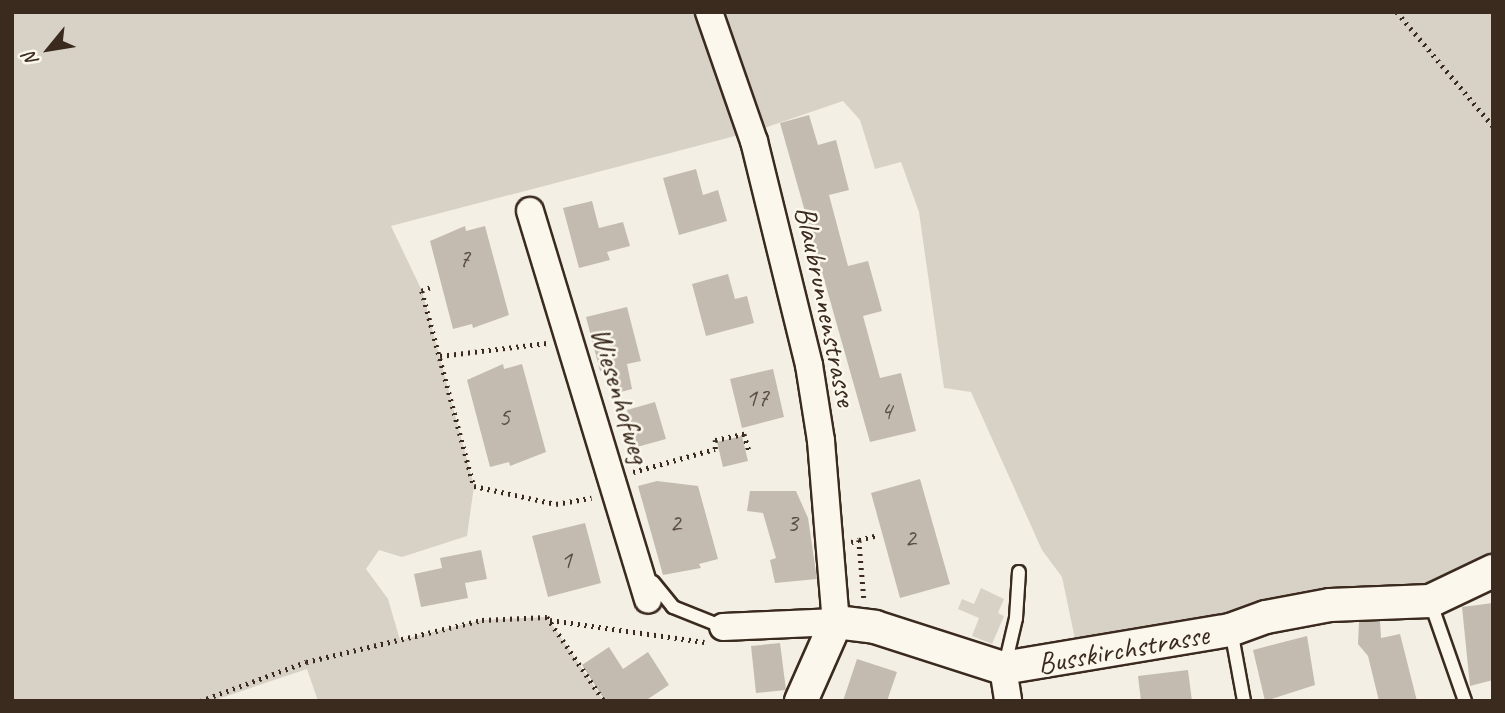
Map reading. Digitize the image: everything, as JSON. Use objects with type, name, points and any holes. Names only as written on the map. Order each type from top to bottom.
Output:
[{"type":"street","name":"Blaubrunnenstrasse","points":[[709,12],[754,141],[809,365],[836,622]]},
{"type":"street","name":"Wiesenhofweg","points":[[530,211],[616,494],[650,587]]},
{"type":"street","name":"Busskirchstrasse","points":[[836,622],[876,627],[1003,668],[1230,630],[1330,606],[1430,601],[1493,572]]},
{"type":"street","points":[[723,627],[836,622],[802,701]]},
{"type":"street","points":[[1003,668],[1008,701]]},
{"type":"lane","points":[[1003,668],[1016,618],[1019,572]]},
{"type":"lane","points":[[650,587],[673,607],[723,627]]},
{"type":"lane","points":[[1430,601],[1465,701]]},
{"type":"lane","points":[[1230,630],[1244,701]]},
{"type":"path","points":[[1397,12],[1493,126]]},
{"type":"path","points":[[430,288],[422,290],[474,486],[556,504],[616,494]]},
{"type":"path","points":[[440,356],[568,338]]},
{"type":"path","points":[[459,428],[467,426]]},
{"type":"path","points":[[650,467],[715,449],[715,440],[744,434],[749,450]]},
{"type":"path","points":[[828,548],[878,535]]},
{"type":"path","points":[[859,540],[862,598],[874,603]]},
{"type":"path","points":[[200,701],[306,662],[482,621],[547,617],[604,701]]},
{"type":"shaded area","points":[[12,12],[1493,12],[1493,571],[1079,658],[1062,577],[1042,550],[971,392],[944,388],[919,212],[901,162],[875,169],[860,120],[843,101],[758,130],[391,226],[422,291],[474,486],[467,536],[402,557],[379,550],[366,569],[388,599],[400,640],[482,620],[547,617],[604,701],[318,701],[307,669],[212,701],[12,701]]},
{"type":"shaded area","points":[[981,588],[1004,599],[998,613],[1004,616],[992,644],[972,636],[979,618],[958,609],[962,599],[974,604]]},
{"type":"building","points":[[809,115],[818,145],[836,140],[849,190],[829,195],[848,266],[868,261],[882,311],[863,316],[880,378],[901,373],[916,431],[870,442],[780,123]]},
{"type":"building","points":[[696,169],[703,195],[718,190],[727,221],[679,235],[663,178]]},
{"type":"building","points":[[592,201],[599,228],[623,222],[630,246],[607,252],[610,260],[579,268],[563,208]]},
{"type":"building","points":[[465,226],[466,231],[485,226],[509,315],[473,328],[472,324],[453,329],[430,241]]},
{"type":"building","points":[[728,274],[735,299],[747,296],[754,323],[706,336],[692,284]]},
{"type":"building","points":[[627,307],[641,361],[627,364],[632,389],[613,394],[606,370],[600,371],[586,317]]},
{"type":"building","points":[[503,364],[504,369],[522,364],[546,452],[510,466],[509,462],[490,467],[467,380]]},
{"type":"building","points":[[773,369],[784,417],[742,428],[730,379]]},
{"type":"building","points":[[655,402],[666,439],[637,447],[627,410]]},
{"type":"building","points":[[742,436],[748,461],[723,467],[717,442]]},
{"type":"building","points":[[920,479],[950,584],[900,598],[871,493]]},
{"type":"building","points":[[657,481],[698,486],[718,559],[699,564],[701,568],[663,575],[638,486]]},
{"type":"building","points":[[750,491],[796,491],[808,518],[817,579],[775,583],[770,560],[776,558],[763,513],[747,511]]},
{"type":"building","points":[[585,523],[601,583],[548,597],[532,536]]},
{"type":"building","points":[[481,550],[487,579],[465,583],[468,598],[421,607],[414,574],[442,568],[440,558]]},
{"type":"building","points":[[1493,603],[1493,680],[1470,686],[1462,607]]},
{"type":"building","points":[[1380,621],[1381,638],[1400,634],[1417,701],[1379,701],[1368,656],[1358,644],[1359,622]]},
{"type":"building","points":[[1307,636],[1315,685],[1265,701],[1253,650]]},
{"type":"building","points":[[780,643],[786,690],[756,693],[751,646]]},
{"type":"building","points":[[609,647],[623,669],[648,652],[669,685],[645,701],[605,701],[582,665]]},
{"type":"building","points":[[857,659],[897,672],[887,701],[843,701]]},
{"type":"building","points":[[1188,670],[1192,701],[1141,701],[1138,676]]}]
